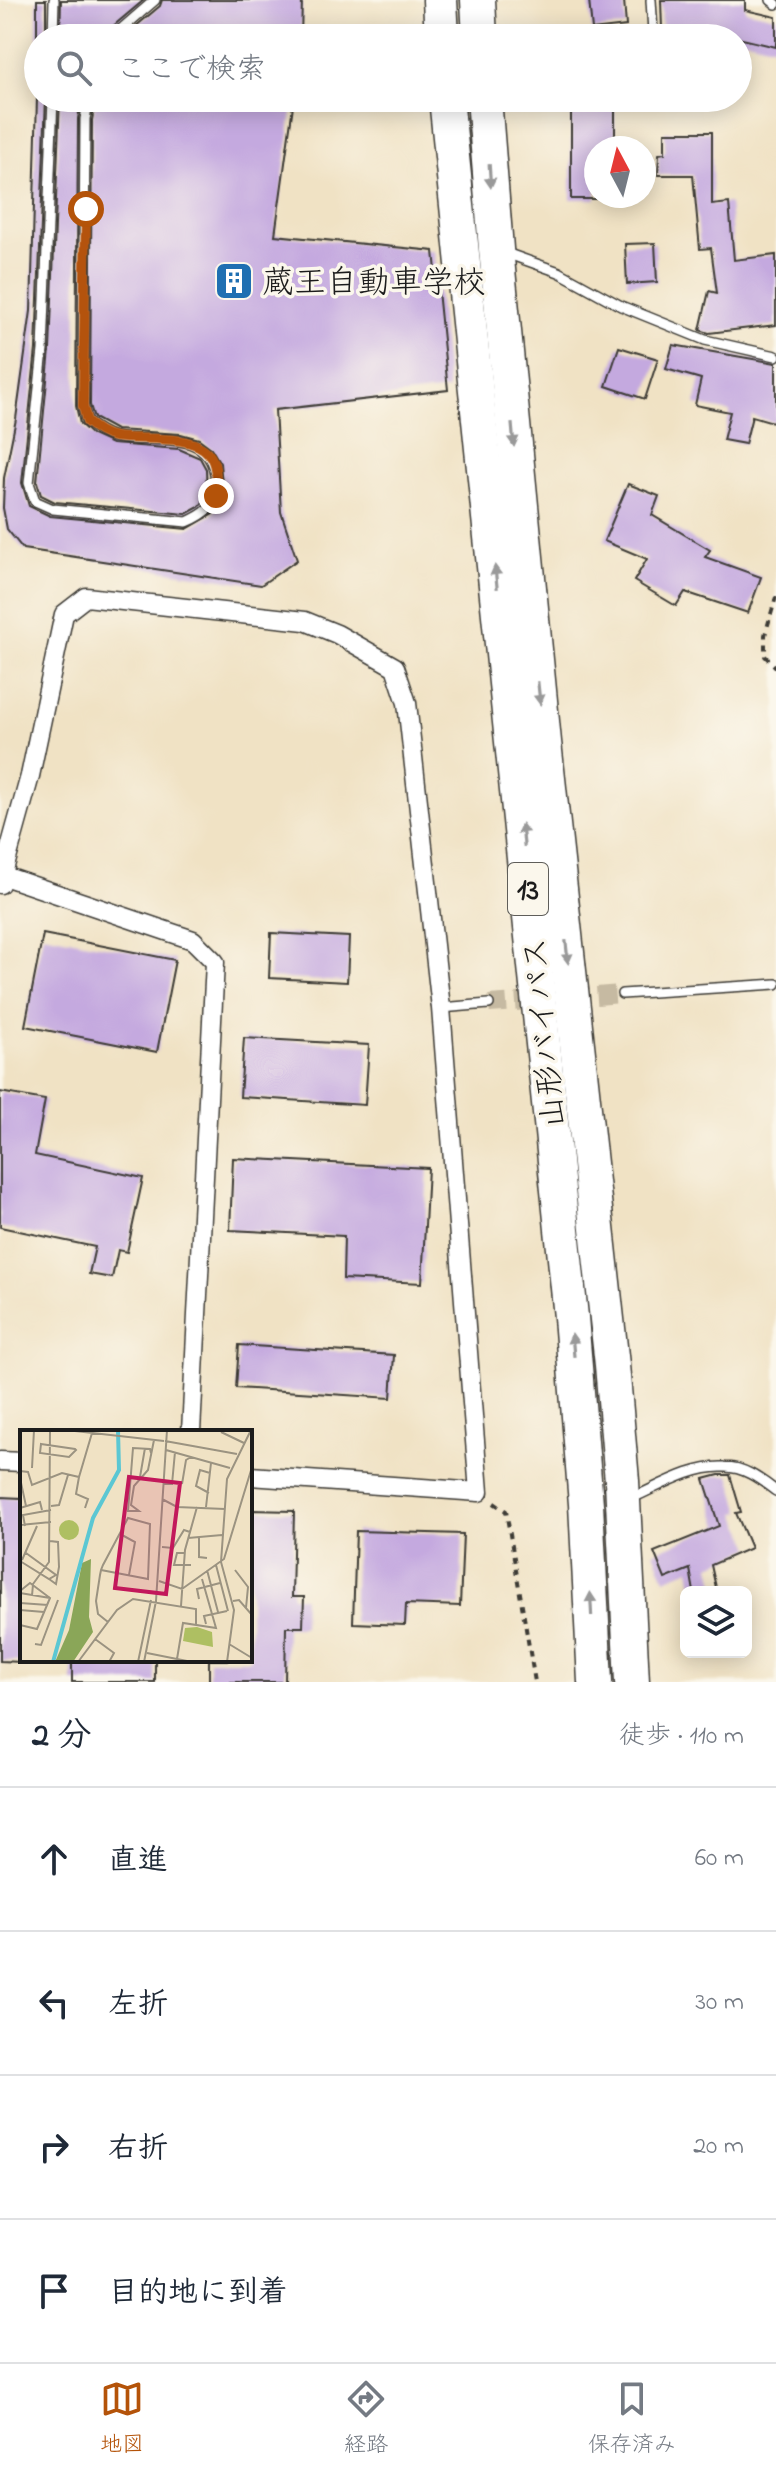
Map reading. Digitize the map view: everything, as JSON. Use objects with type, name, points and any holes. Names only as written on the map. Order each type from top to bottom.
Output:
[{"type":"highway","points":[[440,0],[441,24]]},
{"type":"highway","points":[[478,0],[479,24]]},
{"type":"highway","name":"山形バイパス","points":[[447,112],[571,1317],[586,1504],[595,1682]]},
{"type":"highway","name":"山形バイパス","points":[[485,112],[544,742],[612,1365],[632,1682]]},
{"type":"street","points":[[191,1430],[215,962],[193,940],[2,880],[30,776],[64,614],[86,597],[305,621],[337,634],[395,667],[407,703],[441,1008],[479,1492],[252,1476]]},
{"type":"street","points":[[0,1461],[20,1462]]},
{"type":"lane","points":[[53,24],[54,0]]},
{"type":"lane","points":[[127,24],[155,0]]},
{"type":"lane","points":[[651,0],[652,24]]},
{"type":"lane","points":[[771,0],[776,4]]},
{"type":"lane","points":[[52,112],[43,350],[29,483],[35,501],[53,509],[187,522],[207,513],[216,496],[216,470],[208,453],[192,443],[115,437],[101,433],[87,422],[83,406],[86,112]]},
{"type":"lane","points":[[496,249],[559,272],[621,306],[705,340],[776,356]]},
{"type":"lane","points":[[622,994],[776,984]]},
{"type":"lane","points":[[441,1008],[489,1004]]},
{"type":"lane","points":[[623,1502],[693,1472],[726,1467],[754,1475],[776,1491]]},
{"type":"path","points":[[776,597],[765,635],[765,656],[776,667]]},
{"type":"path","points":[[479,1492],[506,1511],[535,1682]]},
{"type":"building","points":[[37,0],[46,0],[46,24],[37,24]]},
{"type":"building","points":[[61,0],[144,0],[116,24],[60,24]]},
{"type":"building","points":[[162,0],[302,0],[301,24],[139,24],[160,6]]},
{"type":"building","points":[[589,0],[624,0],[626,24],[591,24]]},
{"type":"building","points":[[661,0],[745,0],[745,10],[776,17],[776,47],[752,41],[752,24],[662,24]]},
{"type":"building","name":"蔵王自動車学校","points":[[37,112],[45,112],[36,349],[22,483],[29,506],[50,516],[187,529],[213,514],[223,494],[220,463],[211,448],[199,439],[181,434],[116,430],[94,418],[90,405],[93,112],[292,112],[275,235],[434,251],[448,390],[275,410],[281,512],[297,560],[261,585],[23,549],[7,529],[3,508],[4,478],[16,419],[31,311]]},
{"type":"building","points":[[59,112],[79,112],[76,406],[80,424],[92,435],[112,444],[179,449],[200,458],[206,469],[207,497],[199,507],[186,514],[55,502],[41,495],[37,482],[50,350]]},
{"type":"building","points":[[571,112],[615,112],[615,136],[584,136],[584,199],[571,199]]},
{"type":"building","points":[[665,132],[712,132],[712,205],[729,203],[734,260],[776,255],[776,325],[709,333],[700,330],[709,291],[717,293],[711,248],[700,249],[693,175],[658,175],[659,154],[665,153]]},
{"type":"building","points":[[655,243],[657,282],[627,284],[625,244]]},
{"type":"building","points":[[673,345],[776,363],[776,423],[752,416],[745,444],[723,440],[730,412],[695,405],[701,379],[666,369]]},
{"type":"building","points":[[619,347],[658,359],[645,399],[606,386]]},
{"type":"building","points":[[628,484],[659,496],[652,515],[710,550],[705,557],[761,577],[748,613],[685,592],[676,606],[634,581],[647,559],[604,541]]},
{"type":"building","points":[[271,933],[349,937],[347,982],[269,978]]},
{"type":"building","points":[[43,934],[175,960],[157,1052],[25,1026]]},
{"type":"building","points":[[244,1038],[369,1045],[365,1105],[240,1097]]},
{"type":"building","points":[[0,1092],[45,1100],[35,1155],[143,1178],[127,1252],[118,1250],[112,1278],[89,1274],[95,1247],[0,1227]]},
{"type":"building","points":[[233,1158],[428,1168],[422,1283],[343,1279],[344,1236],[230,1230]]},
{"type":"building","points":[[239,1345],[394,1355],[391,1398],[236,1388]]},
{"type":"building","points":[[730,1475],[741,1512],[736,1513],[751,1548],[711,1565],[716,1586],[693,1586],[690,1569],[665,1579],[654,1552],[719,1526],[704,1479]]},
{"type":"building","points":[[0,1497],[20,1498],[20,1662],[0,1661]]},
{"type":"building","points":[[252,1510],[294,1511],[292,1597],[304,1597],[303,1627],[286,1627],[285,1682],[209,1682],[209,1662],[252,1662]]},
{"type":"building","points":[[356,1531],[463,1534],[460,1606],[406,1604],[405,1625],[353,1623]]},
{"type":"building","points":[[72,1662],[155,1662],[155,1682],[72,1682]]},
{"type":"tunnel","points":[[489,1004],[622,994]]},
{"type":"place","name":"蔵王自動車学校","points":[[234,281]]},
{"type":"route","points":[[86,209],[83,406],[87,422],[101,433],[115,437],[192,443],[208,453],[216,470],[216,496]]}]
